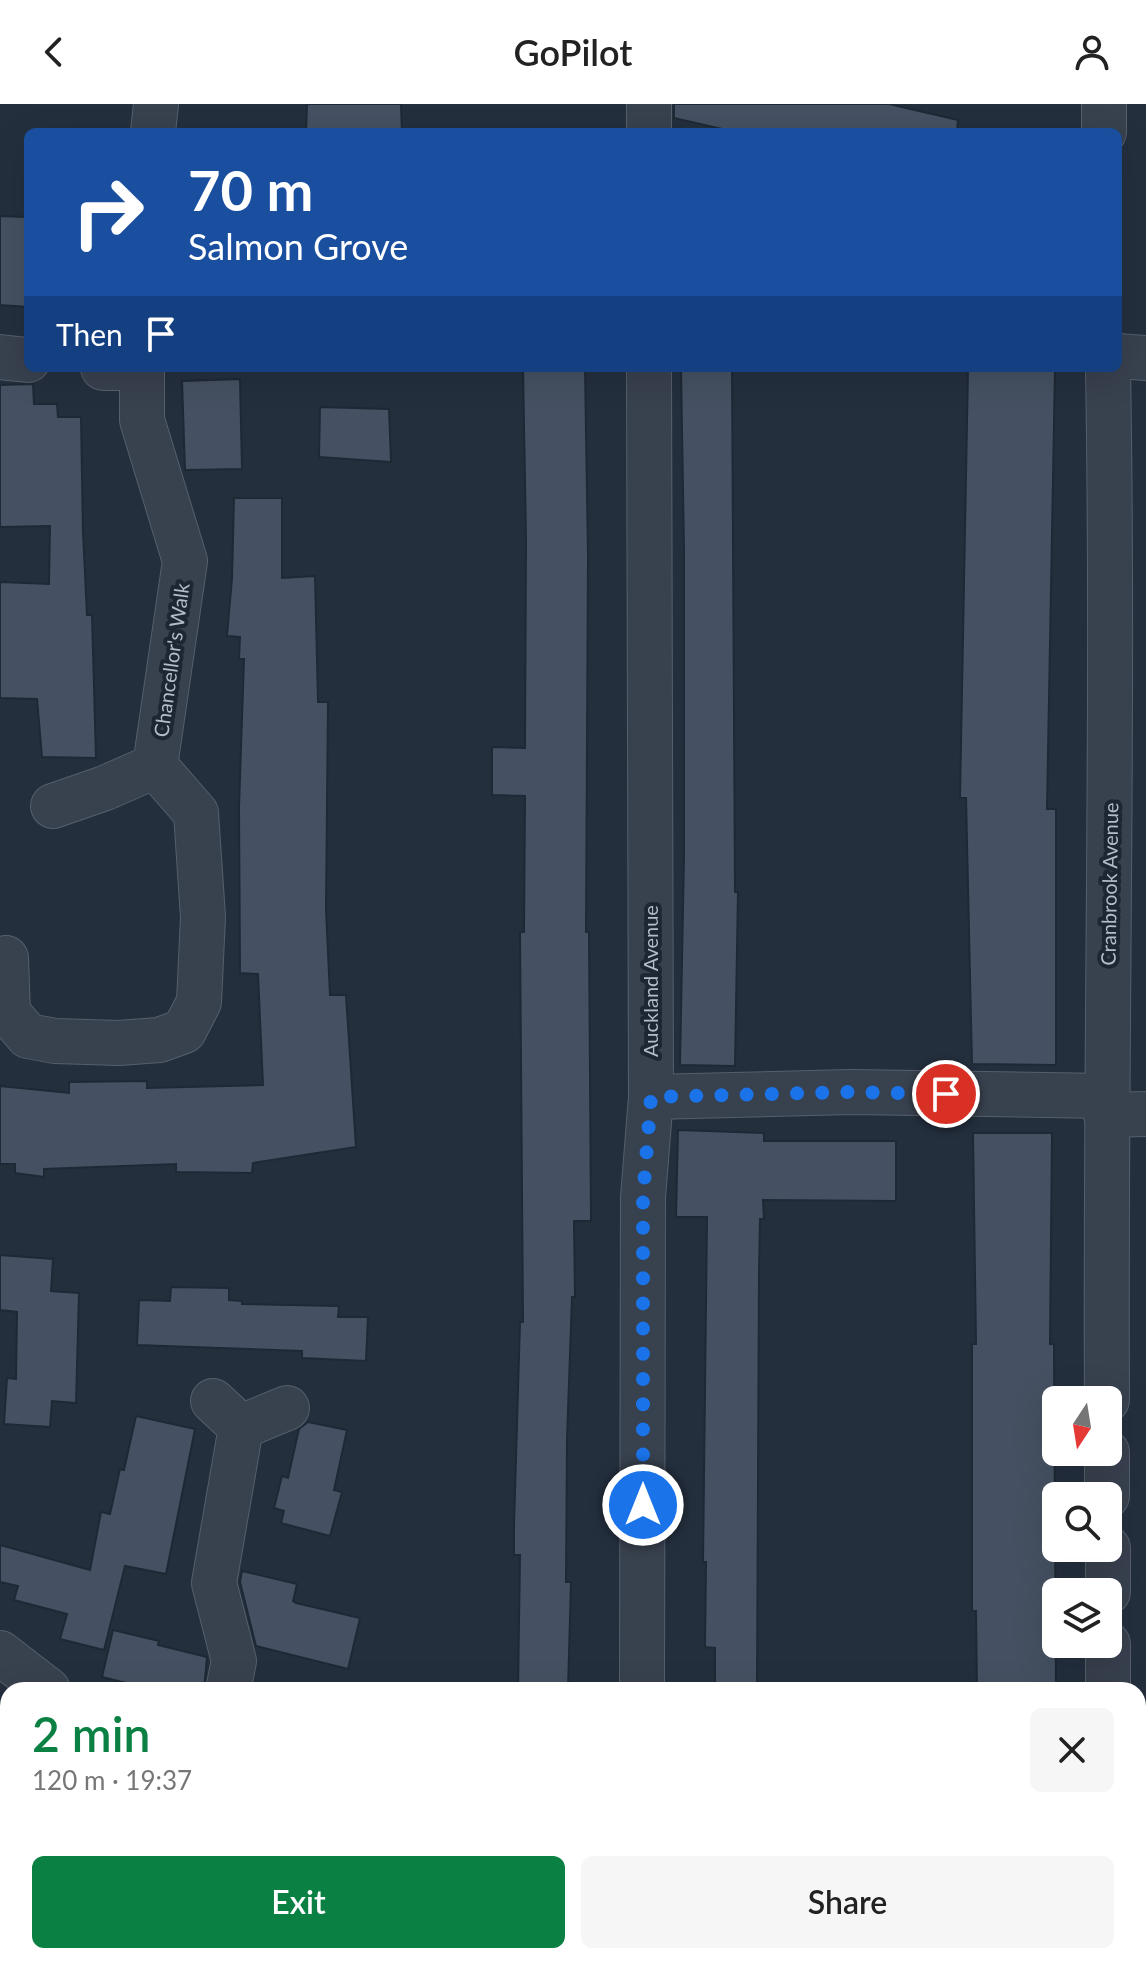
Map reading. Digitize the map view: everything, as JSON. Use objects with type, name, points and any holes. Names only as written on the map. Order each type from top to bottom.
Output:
[{"type":"street","points":[[153,128],[156,104]]},
{"type":"street","points":[[649,104],[649,128]]},
{"type":"street","points":[[1104,104],[1104,128]]},
{"type":"street","points":[[1122,356],[1146,358]]},
{"type":"street","points":[[0,357],[24,360]]},
{"type":"street","name":"Chancellor's Walk","points":[[6,958],[8,1013],[28,1036],[55,1041],[119,1043],[159,1040],[184,1031],[199,1002],[203,917],[196,813],[155,766],[185,561],[142,420],[142,372]]},
{"type":"street","name":"Auckland Avenue","points":[[642,1682],[643,1197],[651,1097],[649,372]]},
{"type":"street","name":"Cranbrook Avenue","points":[[1108,372],[1119,1108],[1108,1386]]},
{"type":"street","name":"Chancellor's Walk","points":[[53,806],[155,766]]},
{"type":"street","points":[[651,1097],[851,1092],[1119,1108]]},
{"type":"street","points":[[230,1682],[234,1661],[214,1583],[227,1414],[287,1408]]},
{"type":"street","points":[[0,1653],[38,1682]]},
{"type":"street","points":[[1108,1658],[1108,1682]]},
{"type":"building","points":[[307,104],[401,104],[402,128],[306,128]]},
{"type":"building","points":[[674,104],[889,104],[958,120],[957,128],[718,128],[674,118]]},
{"type":"building","points":[[0,216],[24,217],[24,307],[0,305]]},
{"type":"building","points":[[523,372],[585,372],[588,554],[586,932],[589,932],[591,1221],[574,1221],[575,1297],[572,1297],[567,1439],[566,1582],[571,1582],[568,1682],[518,1682],[520,1555],[514,1555],[514,1526],[520,1322],[523,1322],[520,932],[524,932],[525,796],[492,795],[492,747],[525,748]]},
{"type":"building","points":[[681,372],[732,372],[735,892],[738,892],[735,1066],[680,1065],[684,551]]},
{"type":"building","points":[[968,372],[1055,372],[1047,809],[1056,809],[1056,1065],[972,1064],[966,798],[960,798]]},
{"type":"building","points":[[240,379],[242,469],[185,470],[182,381]]},
{"type":"building","points":[[33,384],[34,404],[57,404],[58,417],[81,417],[83,532],[87,615],[92,615],[96,758],[42,757],[37,699],[0,698],[0,582],[49,584],[50,526],[0,527],[0,385]]},
{"type":"building","points":[[320,407],[389,409],[391,462],[319,457]]},
{"type":"building","points":[[234,498],[282,498],[282,578],[315,576],[318,702],[328,702],[326,910],[330,995],[346,995],[356,1147],[253,1163],[252,1173],[176,1172],[176,1164],[44,1169],[44,1177],[15,1173],[15,1164],[0,1164],[0,1086],[69,1093],[69,1082],[147,1081],[147,1088],[263,1085],[258,974],[240,973],[239,807],[244,659],[239,659],[240,637],[227,636]]},
{"type":"building","points":[[678,1130],[764,1133],[764,1141],[896,1141],[896,1201],[763,1200],[759,1270],[757,1682],[715,1682],[715,1648],[705,1647],[707,1217],[676,1217]]},
{"type":"building","points":[[973,1133],[1052,1133],[1050,1344],[1054,1344],[1054,1386],[1042,1386],[1042,1466],[1055,1466],[1055,1482],[1042,1482],[1042,1562],[1055,1562],[1055,1578],[1042,1578],[1042,1658],[1056,1658],[1056,1682],[977,1682],[976,1611],[972,1611],[972,1344],[976,1344]]},
{"type":"building","points":[[0,1255],[53,1259],[51,1291],[79,1293],[76,1403],[52,1401],[50,1427],[4,1424],[7,1378],[16,1379],[17,1312],[0,1310]]},
{"type":"building","points":[[171,1287],[229,1288],[229,1300],[242,1301],[242,1304],[339,1306],[338,1317],[368,1317],[366,1361],[302,1358],[302,1351],[137,1345],[139,1300],[170,1301]]},
{"type":"building","points":[[136,1416],[195,1429],[166,1574],[125,1566],[104,1650],[60,1639],[67,1614],[14,1600],[18,1586],[0,1582],[0,1545],[90,1570],[101,1512],[110,1514]]},
{"type":"building","points":[[308,1422],[347,1430],[334,1490],[342,1492],[330,1536],[281,1523],[284,1511],[274,1508],[282,1476],[288,1478],[299,1429]]},
{"type":"building","points":[[242,1571],[297,1584],[293,1601],[296,1603],[360,1618],[348,1669],[256,1646],[240,1582]]},
{"type":"building","points":[[113,1630],[207,1657],[205,1682],[122,1682],[102,1677]]},
{"type":"route","points":[[643,1505],[643,1197],[651,1097],[851,1092],[946,1094]]}]
